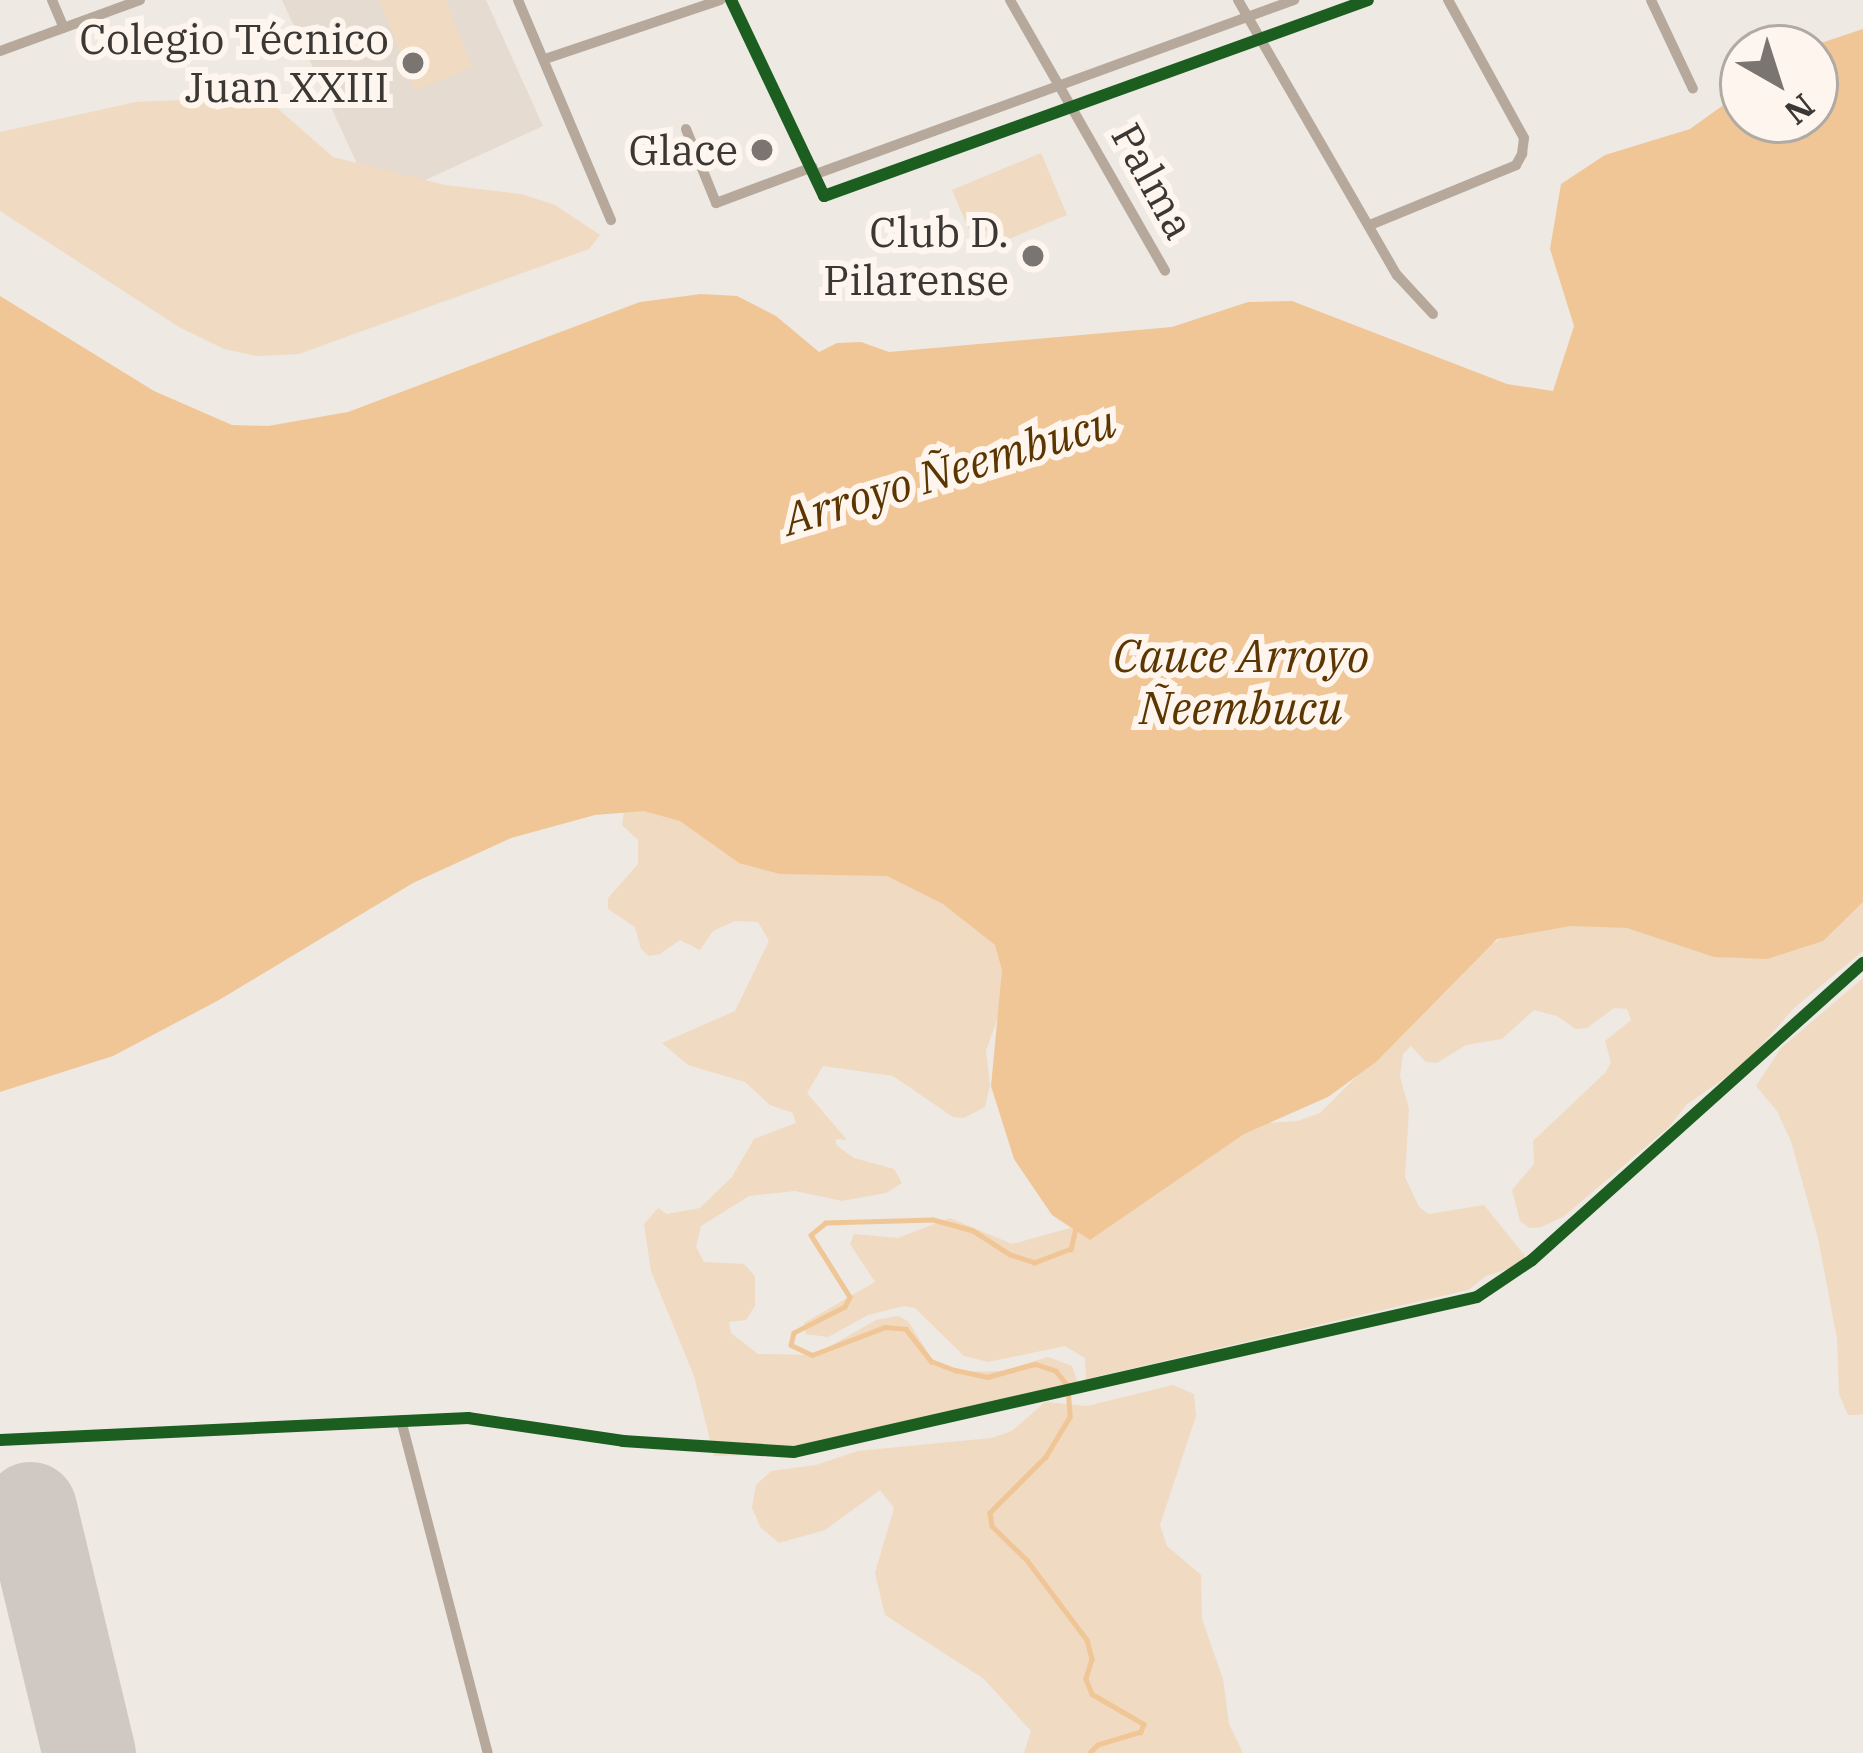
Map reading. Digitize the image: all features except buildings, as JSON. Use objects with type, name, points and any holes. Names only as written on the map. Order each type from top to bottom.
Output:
[{"type":"street","points":[[52,0],[64,28]]},
{"type":"street","points":[[0,51],[140,0]]},
{"type":"street","points":[[518,0],[611,220]]},
{"type":"street","points":[[545,59],[720,0]]},
{"type":"street","points":[[731,0],[824,196],[1368,0]]},
{"type":"street","name":"Palma","points":[[1010,0],[1165,271]]},
{"type":"street","points":[[1238,0],[1397,275],[1433,314]]},
{"type":"street","points":[[686,129],[716,203],[1294,0]]},
{"type":"street","points":[[1370,225],[1516,165],[1524,138],[1448,0]]},
{"type":"street","points":[[1651,0],[1693,89]]},
{"type":"street","points":[[0,1440],[485,1419],[623,1441],[794,1452],[1477,1297],[1505,1282],[1863,963]]},
{"type":"street","points":[[401,1420],[488,1753]]},
{"type":"shaded area","name":"Colegio Técnico Juan XXIII","points":[[282,0],[486,0],[543,126],[375,203]]},
{"type":"shaded area","points":[[380,0],[445,0],[472,67],[415,90]]},
{"type":"shaded area","points":[[225,98],[276,107],[333,157],[445,185],[521,194],[555,205],[600,235],[589,249],[299,354],[257,356],[224,349],[179,327],[0,211],[0,132],[136,102]]},
{"type":"shaded area","points":[[1041,153],[1067,215],[1004,241],[997,226],[972,237],[952,190]]},
{"type":"shaded area","points":[[625,804],[880,855],[1006,944],[1000,1011],[986,1051],[990,1085],[985,1107],[964,1118],[953,1117],[893,1076],[823,1066],[807,1093],[847,1140],[836,1139],[836,1145],[854,1158],[894,1169],[902,1183],[886,1193],[842,1201],[795,1191],[749,1196],[701,1226],[696,1247],[704,1262],[744,1264],[755,1276],[755,1306],[746,1320],[729,1322],[731,1333],[758,1354],[815,1355],[876,1320],[898,1316],[908,1321],[932,1359],[957,1372],[1002,1371],[1048,1357],[1072,1366],[1078,1383],[758,1455],[714,1456],[694,1376],[651,1271],[644,1224],[658,1208],[667,1214],[700,1208],[732,1177],[754,1139],[796,1123],[793,1113],[770,1105],[745,1082],[688,1065],[662,1043],[735,1011],[769,941],[758,922],[735,921],[713,931],[700,950],[680,940],[660,954],[649,956],[641,949],[635,927],[608,909],[608,898],[638,864],[638,840],[622,825]]},
{"type":"shaded area","points":[[1863,874],[1863,951],[1793,1009],[1746,1063],[1686,1105],[1669,1127],[1563,1217],[1541,1227],[1529,1228],[1520,1221],[1512,1190],[1534,1164],[1533,1141],[1606,1072],[1611,1062],[1605,1041],[1631,1020],[1627,1009],[1614,1008],[1587,1028],[1576,1029],[1557,1016],[1534,1010],[1502,1039],[1466,1045],[1437,1063],[1426,1062],[1411,1046],[1403,1054],[1400,1076],[1409,1109],[1405,1177],[1419,1207],[1429,1214],[1484,1205],[1525,1256],[1518,1266],[1486,1276],[1468,1290],[1086,1379],[1085,1358],[1065,1346],[988,1362],[964,1356],[915,1308],[904,1306],[868,1315],[828,1337],[806,1334],[804,1323],[875,1282],[850,1244],[854,1234],[898,1238],[950,1218],[1012,1244],[1088,1223],[1130,1191],[1264,1123],[1298,1121],[1320,1113],[1486,947],[1516,931]]},
{"type":"shaded area","points":[[1863,978],[1863,1414],[1848,1415],[1839,1394],[1837,1339],[1818,1238],[1791,1141],[1777,1111],[1756,1086],[1781,1048]]},
{"type":"shaded area","points":[[1173,1385],[1194,1394],[1196,1416],[1160,1525],[1167,1546],[1201,1575],[1202,1619],[1223,1679],[1229,1724],[1243,1753],[1024,1753],[1031,1731],[984,1679],[885,1615],[875,1573],[894,1508],[880,1490],[825,1530],[779,1543],[761,1528],[752,1508],[756,1485],[771,1471],[816,1465],[858,1451],[991,1438],[1012,1431],[1045,1402],[1087,1406]]},
{"type":"water","name":"Cauce Arroyo Ñeembucu","points":[[1863,29],[1863,902],[1823,941],[1767,959],[1714,957],[1627,928],[1571,926],[1497,939],[1376,1062],[1328,1097],[1244,1134],[1090,1240],[1052,1215],[1014,1159],[991,1086],[1002,970],[995,945],[943,904],[887,876],[780,874],[739,863],[680,821],[644,811],[595,815],[511,838],[413,883],[219,1000],[113,1056],[0,1092],[0,296],[154,391],[232,425],[268,426],[348,412],[640,302],[701,294],[737,296],[776,316],[819,352],[837,343],[861,342],[889,352],[1172,327],[1248,302],[1292,301],[1507,384],[1553,391],[1574,326],[1550,249],[1561,184],[1605,155],[1690,129],[1719,108],[1719,144],[1839,144],[1839,37]]},
{"type":"waterway","points":[[1076,1228],[1071,1249],[1035,1263],[1010,1255],[973,1231],[933,1220],[826,1223],[811,1235],[850,1297],[845,1307],[794,1333],[791,1345],[812,1355],[885,1327],[906,1329],[931,1361],[955,1370],[987,1377],[1035,1364],[1056,1371],[1068,1386],[1070,1417],[1046,1457],[990,1513],[992,1526],[1027,1560],[1087,1640],[1092,1659],[1086,1679],[1092,1694],[1144,1724],[1141,1732],[1098,1745],[1090,1753]]},
{"type":"runway","points":[[30,1508],[89,1753]]},
{"type":"cycle path","points":[[731,0],[824,196],[1368,0]]},
{"type":"cycle path","points":[[0,1440],[468,1418],[623,1441],[794,1452],[1477,1297],[1532,1260],[1863,963]]},
{"type":"place","name":"Colegio Técnico Juan XXIII","points":[[413,63]]},
{"type":"place","name":"Glace","points":[[762,150]]},
{"type":"place","name":"Club D. Pilarense","points":[[1033,256]]},
{"type":"water label","name":"Arroyo Ñeembucu","points":[[949,470]]}]
